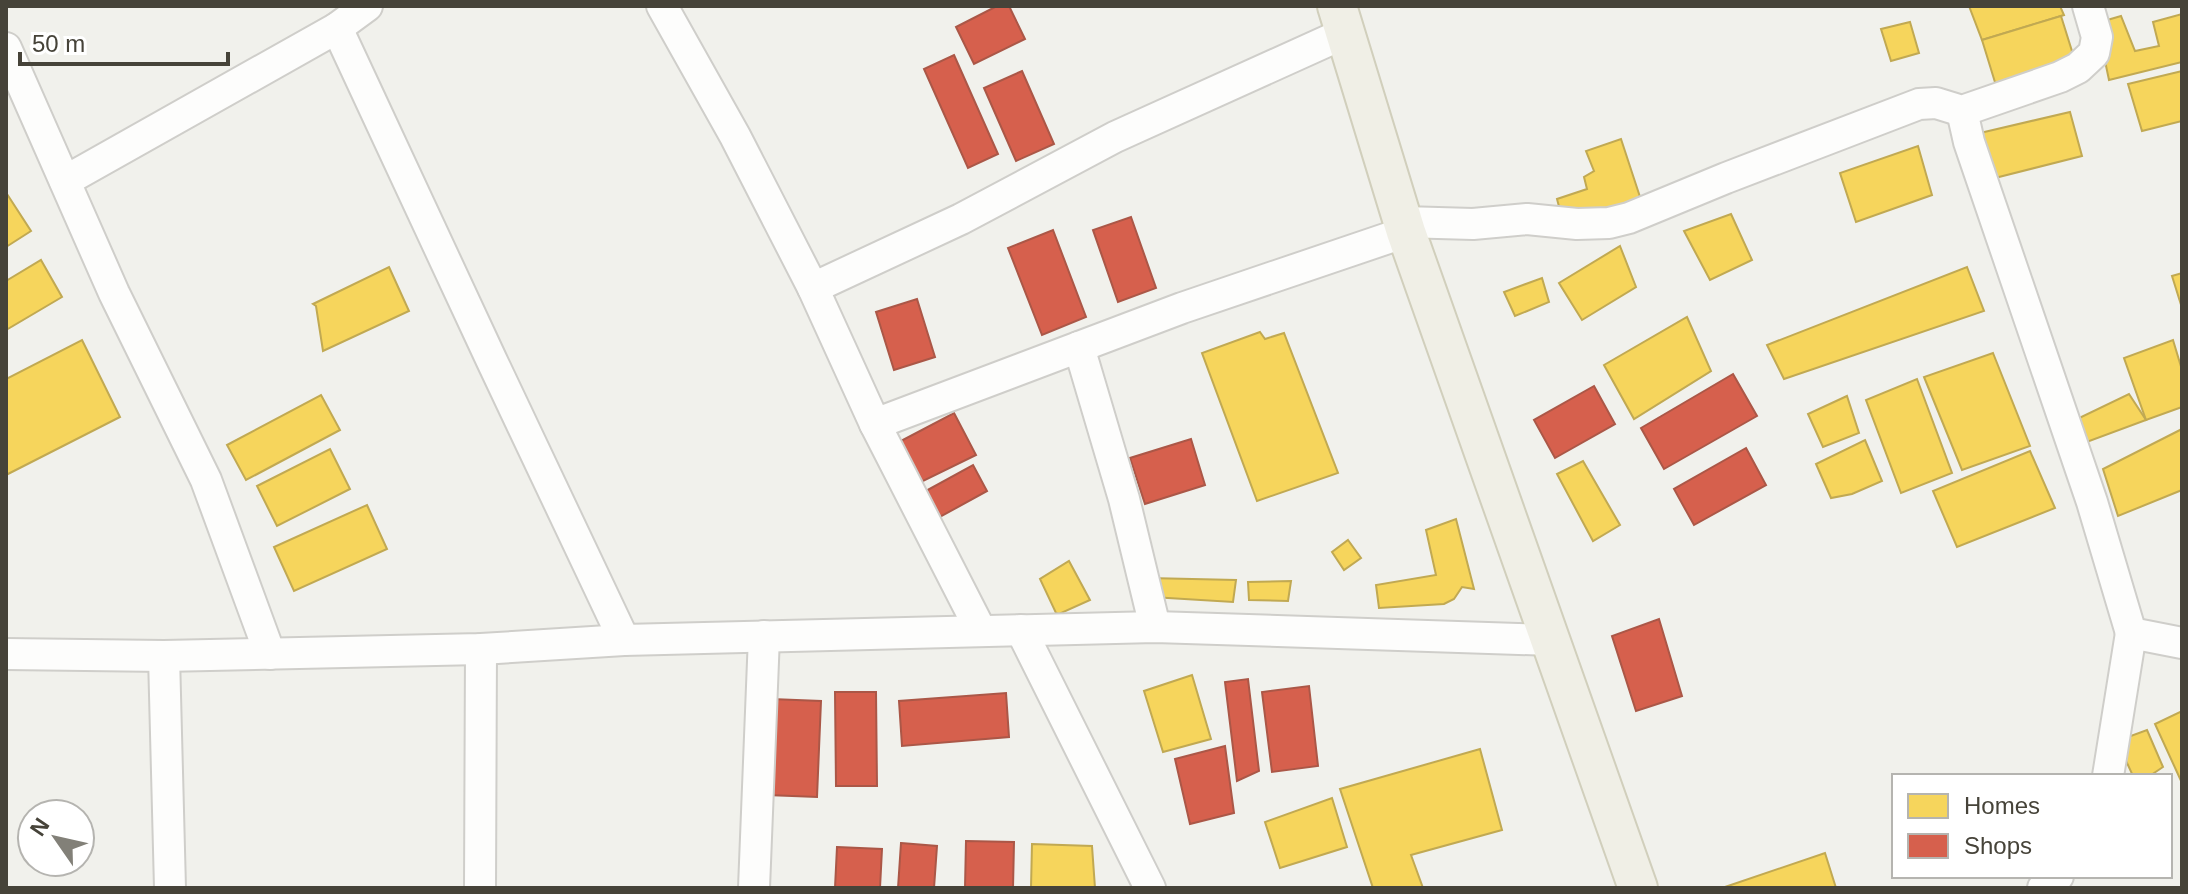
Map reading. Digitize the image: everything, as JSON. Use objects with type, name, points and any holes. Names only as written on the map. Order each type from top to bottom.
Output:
[{"type":"main road","points":[[1341,19],[1404,227],[1638,888]]},
{"type":"street","points":[[65,181],[337,28],[367,6]]},
{"type":"street","points":[[662,6],[735,136],[813,288],[875,424],[981,631]]},
{"type":"street","points":[[875,424],[1404,227],[1527,219],[1577,224],[1609,223],[1629,218],[1919,104],[1936,103],[1962,111],[2078,68],[2094,53],[2097,37],[2088,6]]},
{"type":"street","points":[[813,288],[961,219],[1341,19]]},
{"type":"street","points":[[337,28],[624,640]]},
{"type":"street","points":[[6,48],[114,293],[206,480],[270,654]]},
{"type":"street","points":[[1962,111],[1969,142],[2092,502],[2131,633],[2108,774]]},
{"type":"street","points":[[1079,347],[1124,499],[1155,627]]},
{"type":"street","points":[[6,654],[270,654],[481,649],[624,640],[1155,627],[1551,640]]},
{"type":"street","points":[[1021,630],[1150,888]]},
{"type":"street","points":[[2131,633],[2182,643]]},
{"type":"street","points":[[754,888],[764,636]]},
{"type":"street","points":[[480,888],[481,649]]},
{"type":"street","points":[[164,656],[170,888]]},
{"type":"building: Homes","points":[[1969,6],[2060,6],[2064,15],[1982,40]]},
{"type":"building: Homes","points":[[2182,14],[2182,62],[2109,80],[2097,23],[2121,16],[2135,51],[2159,46],[2153,22]]},
{"type":"building: Homes","points":[[2061,16],[2076,64],[1998,92],[1982,40]]},
{"type":"building: Homes","points":[[1910,22],[1919,53],[1891,61],[1881,29]]},
{"type":"building: Homes","points":[[2182,71],[2182,121],[2142,131],[2128,84]]},
{"type":"building: Homes","points":[[2070,112],[2082,156],[1991,179],[1980,133]]},
{"type":"building: Homes","points":[[1621,139],[1642,203],[1563,222],[1557,199],[1587,189],[1584,177],[1594,171],[1586,151]]},
{"type":"building: Homes","points":[[1918,146],[1932,195],[1856,222],[1840,173]]},
{"type":"building: Homes","points":[[6,195],[31,231],[6,247]]},
{"type":"building: Homes","points":[[1731,214],[1752,260],[1710,280],[1684,231]]},
{"type":"building: Homes","points":[[1620,246],[1636,287],[1582,320],[1559,283]]},
{"type":"building: Homes","points":[[41,260],[62,297],[6,330],[6,281]]},
{"type":"building: Homes","points":[[389,267],[409,311],[323,351],[316,306],[313,304]]},
{"type":"building: Homes","points":[[1967,267],[1984,311],[1784,379],[1767,345]]},
{"type":"building: Homes","points":[[2182,273],[2182,308],[2172,276]]},
{"type":"building: Homes","points":[[1542,278],[1549,302],[1515,316],[1504,292]]},
{"type":"building: Homes","points":[[1687,317],[1711,371],[1634,419],[1604,365]]},
{"type":"building: Homes","points":[[1260,332],[1265,339],[1284,333],[1338,473],[1257,501],[1202,353]]},
{"type":"building: Homes","points":[[82,340],[120,417],[6,475],[6,379]]},
{"type":"building: Homes","points":[[2173,340],[2182,370],[2182,407],[2146,420],[2124,358]]},
{"type":"building: Homes","points":[[1993,353],[2030,446],[1962,470],[1924,377]]},
{"type":"building: Homes","points":[[1917,379],[1952,473],[1901,493],[1866,400]]},
{"type":"building: Homes","points":[[2129,394],[2146,420],[2084,443],[2075,420]]},
{"type":"building: Homes","points":[[321,395],[340,430],[246,480],[227,445]]},
{"type":"building: Homes","points":[[1847,396],[1859,433],[1823,447],[1808,414]]},
{"type":"building: Homes","points":[[2182,429],[2182,490],[2118,516],[2103,469]]},
{"type":"building: Homes","points":[[1865,440],[1882,481],[1852,494],[1831,498],[1816,464]]},
{"type":"building: Homes","points":[[330,449],[350,489],[277,526],[257,486]]},
{"type":"building: Homes","points":[[2030,451],[2055,508],[1957,547],[1933,491]]},
{"type":"building: Homes","points":[[1583,461],[1620,525],[1593,541],[1557,474]]},
{"type":"building: Homes","points":[[367,505],[387,549],[294,591],[274,547]]},
{"type":"building: Homes","points":[[1456,519],[1474,589],[1462,587],[1454,599],[1444,604],[1379,608],[1376,585],[1436,575],[1426,530]]},
{"type":"building: Homes","points":[[1348,540],[1361,558],[1344,570],[1332,552]]},
{"type":"building: Homes","points":[[1069,561],[1090,600],[1059,614],[1040,579]]},
{"type":"building: Homes","points":[[1148,578],[1236,580],[1233,602],[1152,597]]},
{"type":"building: Homes","points":[[1291,581],[1288,601],[1249,600],[1248,582]]},
{"type":"building: Homes","points":[[1192,675],[1211,739],[1163,752],[1144,691]]},
{"type":"building: Homes","points":[[2182,711],[2182,783],[2155,724]]},
{"type":"building: Homes","points":[[2147,730],[2163,767],[2152,774],[2132,774],[2117,741]]},
{"type":"building: Homes","points":[[1480,749],[1502,830],[1411,855],[1423,888],[1373,888],[1340,789]]},
{"type":"building: Homes","points":[[1332,798],[1347,847],[1280,868],[1265,822]]},
{"type":"building: Homes","points":[[1032,844],[1092,846],[1095,888],[1031,888]]},
{"type":"building: Homes","points":[[1825,853],[1836,888],[1722,888]]},
{"type":"building: Shops","points":[[997,6],[1009,6],[1025,39],[974,64],[956,27]]},
{"type":"building: Shops","points":[[954,55],[998,154],[968,168],[924,69]]},
{"type":"building: Shops","points":[[1022,71],[1054,144],[1016,161],[984,88]]},
{"type":"building: Shops","points":[[1131,217],[1156,288],[1118,302],[1093,230]]},
{"type":"building: Shops","points":[[1053,230],[1086,317],[1042,335],[1008,248]]},
{"type":"building: Shops","points":[[917,299],[935,357],[894,370],[876,312]]},
{"type":"building: Shops","points":[[1733,374],[1757,416],[1664,469],[1641,428]]},
{"type":"building: Shops","points":[[1594,386],[1615,424],[1555,458],[1534,420]]},
{"type":"building: Shops","points":[[954,413],[976,455],[919,483],[899,442]]},
{"type":"building: Shops","points":[[1191,439],[1205,485],[1145,504],[1130,458]]},
{"type":"building: Shops","points":[[1746,448],[1766,485],[1694,525],[1674,489]]},
{"type":"building: Shops","points":[[973,465],[987,491],[938,518],[924,492]]},
{"type":"building: Shops","points":[[1659,619],[1682,696],[1636,711],[1612,636]]},
{"type":"building: Shops","points":[[1248,679],[1259,771],[1237,781],[1225,682]]},
{"type":"building: Shops","points":[[1309,686],[1318,766],[1272,772],[1262,692]]},
{"type":"building: Shops","points":[[835,692],[876,692],[877,786],[836,786]]},
{"type":"building: Shops","points":[[1006,693],[1009,737],[902,746],[899,701]]},
{"type":"building: Shops","points":[[771,699],[821,701],[817,797],[767,795]]},
{"type":"building: Shops","points":[[1225,746],[1234,813],[1190,824],[1175,759]]},
{"type":"building: Shops","points":[[966,841],[1014,842],[1013,888],[965,888]]},
{"type":"building: Shops","points":[[901,843],[937,846],[934,888],[898,888]]},
{"type":"building: Shops","points":[[837,847],[882,849],[880,888],[835,888]]}]
